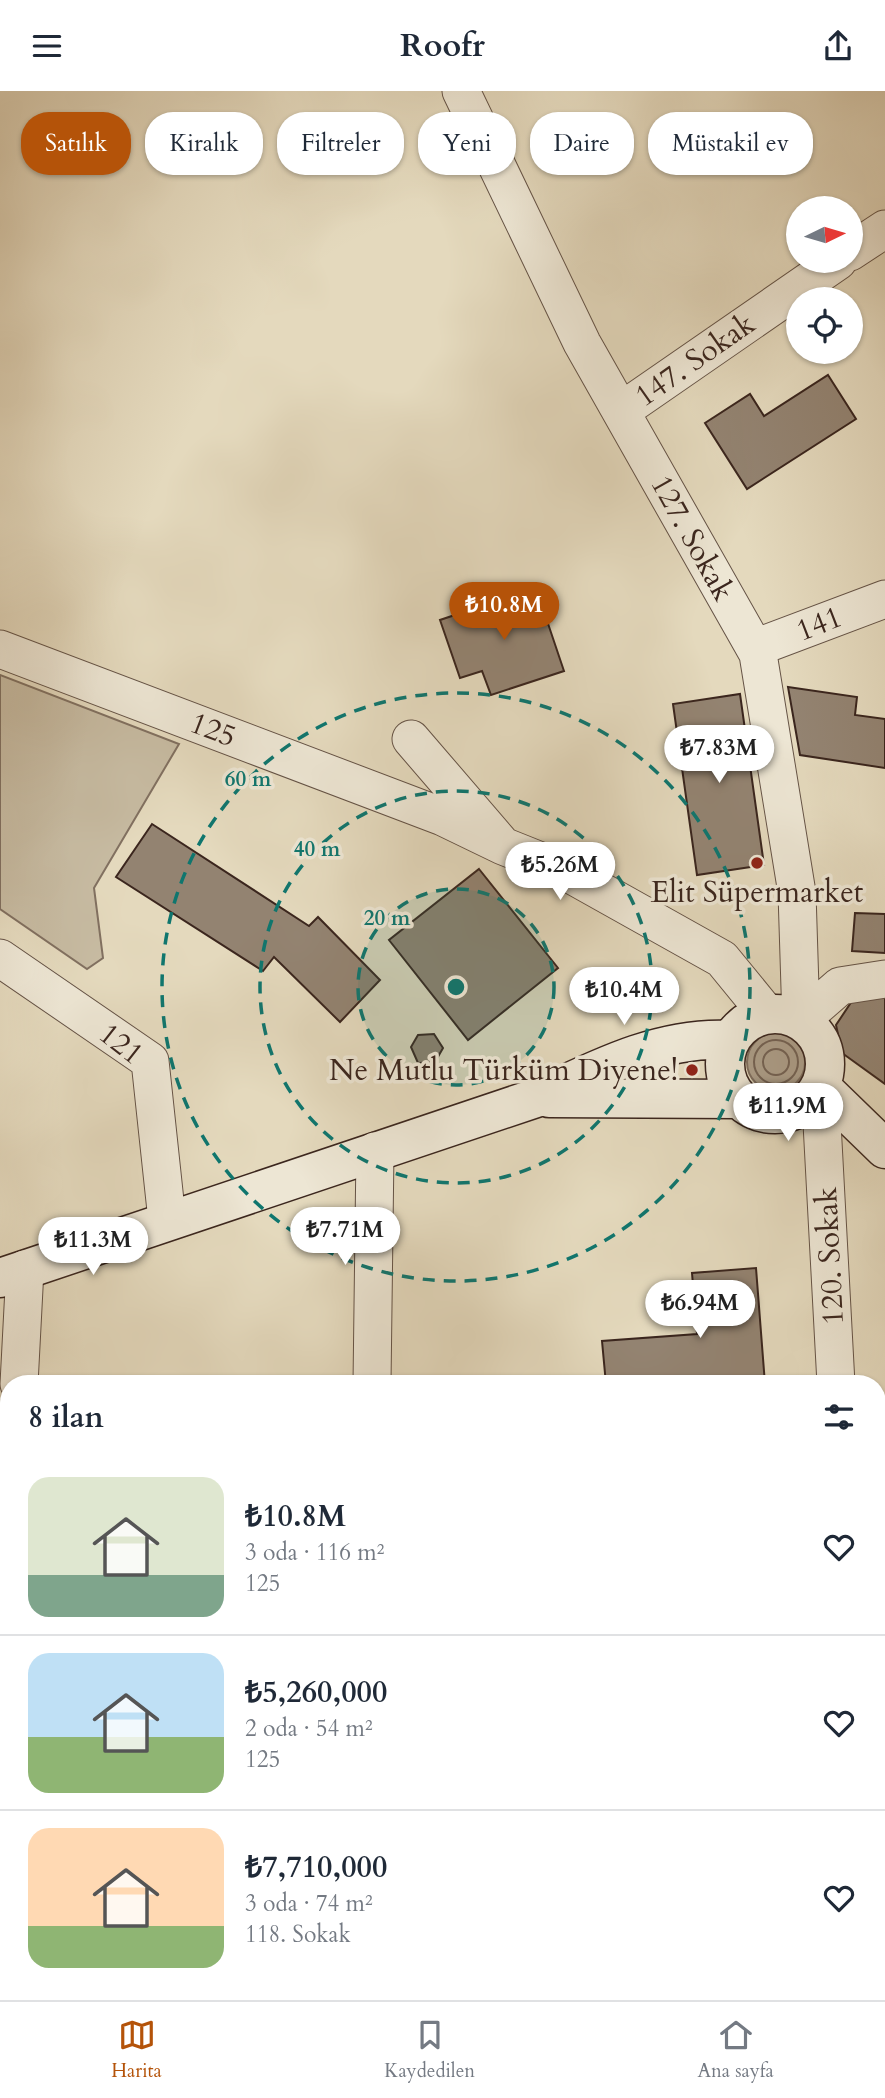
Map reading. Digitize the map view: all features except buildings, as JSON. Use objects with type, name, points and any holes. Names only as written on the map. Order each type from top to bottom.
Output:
[{"type":"main road","points":[[536,1098],[739,1100],[760,1111],[783,1113],[804,1104],[820,1086],[825,1057],[821,1042],[812,1030],[784,1017],[752,1018],[730,1040],[725,1055],[725,1071],[739,1100]]},
{"type":"main road","points":[[12,1273],[536,1098],[617,1060],[702,1038],[730,1040]]},
{"type":"main road","points":[[820,1086],[885,1149]]},
{"type":"street","name":"127. Sokak","points":[[461,91],[582,343],[758,654],[797,893],[784,1017]]},
{"type":"street","points":[[863,243],[885,229]]},
{"type":"street","name":"147. Sokak","points":[[621,411],[821,273]]},
{"type":"street","name":"141","points":[[758,654],[763,645],[885,599]]},
{"type":"street","name":"125","points":[[0,649],[443,817],[503,846],[563,870],[722,959],[784,1017]]},
{"type":"street","points":[[411,739],[503,846]]},
{"type":"street","name":"121","points":[[0,958],[150,1061],[167,1220]]},
{"type":"street","points":[[784,1017],[840,986],[885,979]]},
{"type":"street","name":"120. Sokak","points":[[820,1086],[835,1375]]},
{"type":"street","points":[[372,1375],[375,1151]]},
{"type":"street","points":[[12,1273],[18,1375]]},
{"type":"shaded area","points":[[0,675],[179,744],[94,888],[103,958],[87,969],[0,909]]},
{"type":"water","points":[[776,1033],[792,1038],[800,1046],[805,1062],[800,1078],[792,1086],[776,1091],[760,1086],[752,1078],[747,1062],[752,1046],[760,1038]]},
{"type":"place","name":"Elit Süpermarket","points":[[757,863]]},
{"type":"place","name":"Ne Mutlu Türküm Diyene!","points":[[692,1070]]}]
